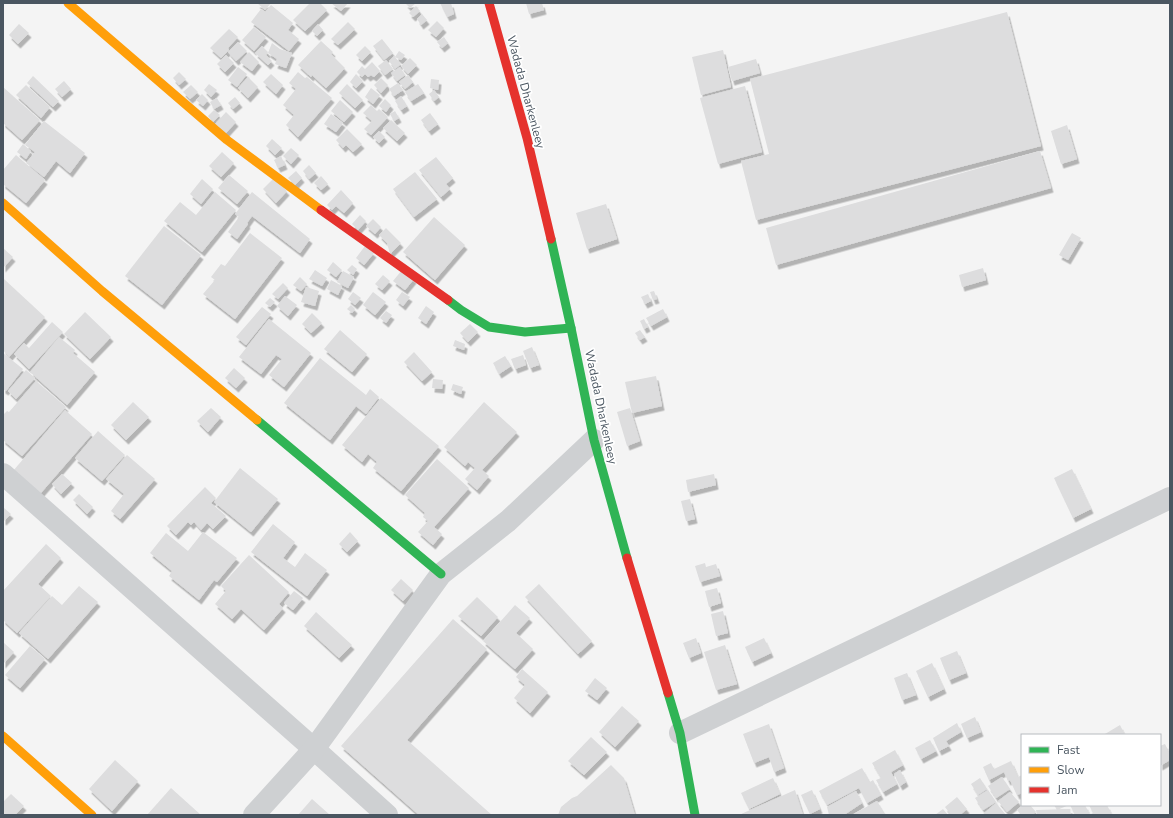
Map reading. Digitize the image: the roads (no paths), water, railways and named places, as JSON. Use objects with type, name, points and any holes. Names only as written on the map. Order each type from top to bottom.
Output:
[{"type":"street","points":[[68,3],[227,140],[295,192],[461,310],[489,327],[525,332],[571,328]]},
{"type":"street","name":"Wadada Dharkenleey","points":[[489,3],[526,138],[571,328],[594,440],[636,589],[680,733],[695,815]]},
{"type":"street","points":[[3,203],[102,291],[441,574]]},
{"type":"street","points":[[254,815],[314,749],[441,574],[508,521],[594,440]]},
{"type":"street","points":[[3,474],[314,749],[386,815]]},
{"type":"street","points":[[680,733],[1170,498]]},
{"type":"street","points":[[3,736],[92,815]]}]
